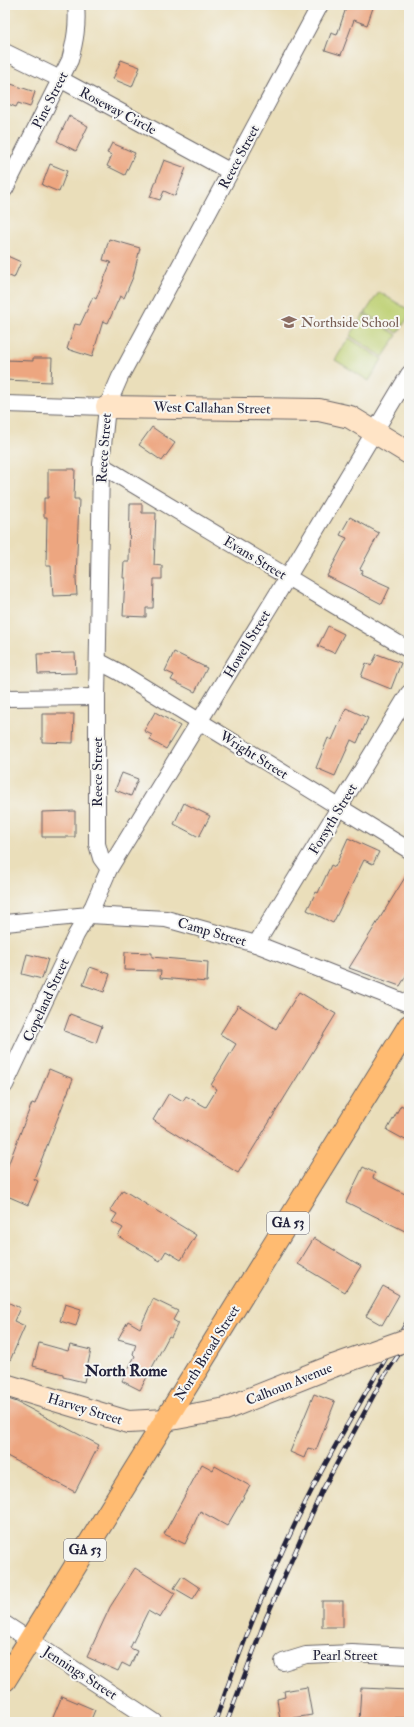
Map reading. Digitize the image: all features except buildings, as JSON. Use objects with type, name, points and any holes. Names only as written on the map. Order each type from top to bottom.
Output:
[{"type":"main road","name":"North Broad Street","points":[[5,1680],[409,1026]]},
{"type":"street","name":"Pine Street","points":[[5,189],[70,60],[78,22],[76,5]]},
{"type":"street","name":"Reece Street","points":[[109,869],[101,858],[97,844],[97,697],[101,465],[107,407],[120,377],[231,172],[297,44],[320,5]]},
{"type":"street","name":"Roseway Circle","points":[[5,52],[231,172]]},
{"type":"street","name":"Howell Street","points":[[89,915],[109,869],[287,578],[409,374]]},
{"type":"street","name":"West Callahan Street","points":[[5,404],[319,410],[350,417],[409,453]]},
{"type":"street","name":"Evans Street","points":[[101,465],[409,650]]},
{"type":"street","name":"Wright Street","points":[[98,661],[119,672],[409,850]]},
{"type":"street","name":"Forsyth Street","points":[[256,944],[409,693]]},
{"type":"street","points":[[5,698],[97,697]]},
{"type":"street","name":"Camp Street","points":[[5,923],[89,915],[166,919],[256,944],[409,1004]]},
{"type":"street","name":"Copeland Street","points":[[5,1085],[76,935],[89,915]]},
{"type":"street","name":"Calhoun Avenue","points":[[166,1420],[225,1408],[409,1338]]},
{"type":"street","name":"Harvey Street","points":[[5,1385],[128,1422],[166,1420]]},
{"type":"street","name":"Jennings Street","points":[[5,1624],[155,1722]]},
{"type":"street","name":"Pearl Street","points":[[282,1662],[306,1655],[352,1653],[409,1656]]},
{"type":"green space","points":[[379,292],[409,310],[409,316],[398,333],[365,313]]},
{"type":"green space","points":[[364,314],[397,335],[383,357],[350,336]]},
{"type":"green space","points":[[349,338],[382,359],[369,381],[335,360]]},
{"type":"railway","points":[[215,1722],[250,1627],[290,1535],[331,1454],[409,1319]]},
{"type":"railway","points":[[227,1722],[266,1618],[322,1491],[383,1378],[409,1339]]},
{"type":"place","name":"Northside School","points":[[289,322]]},
{"type":"district","name":"North Rome","points":[[126,1371]]}]
